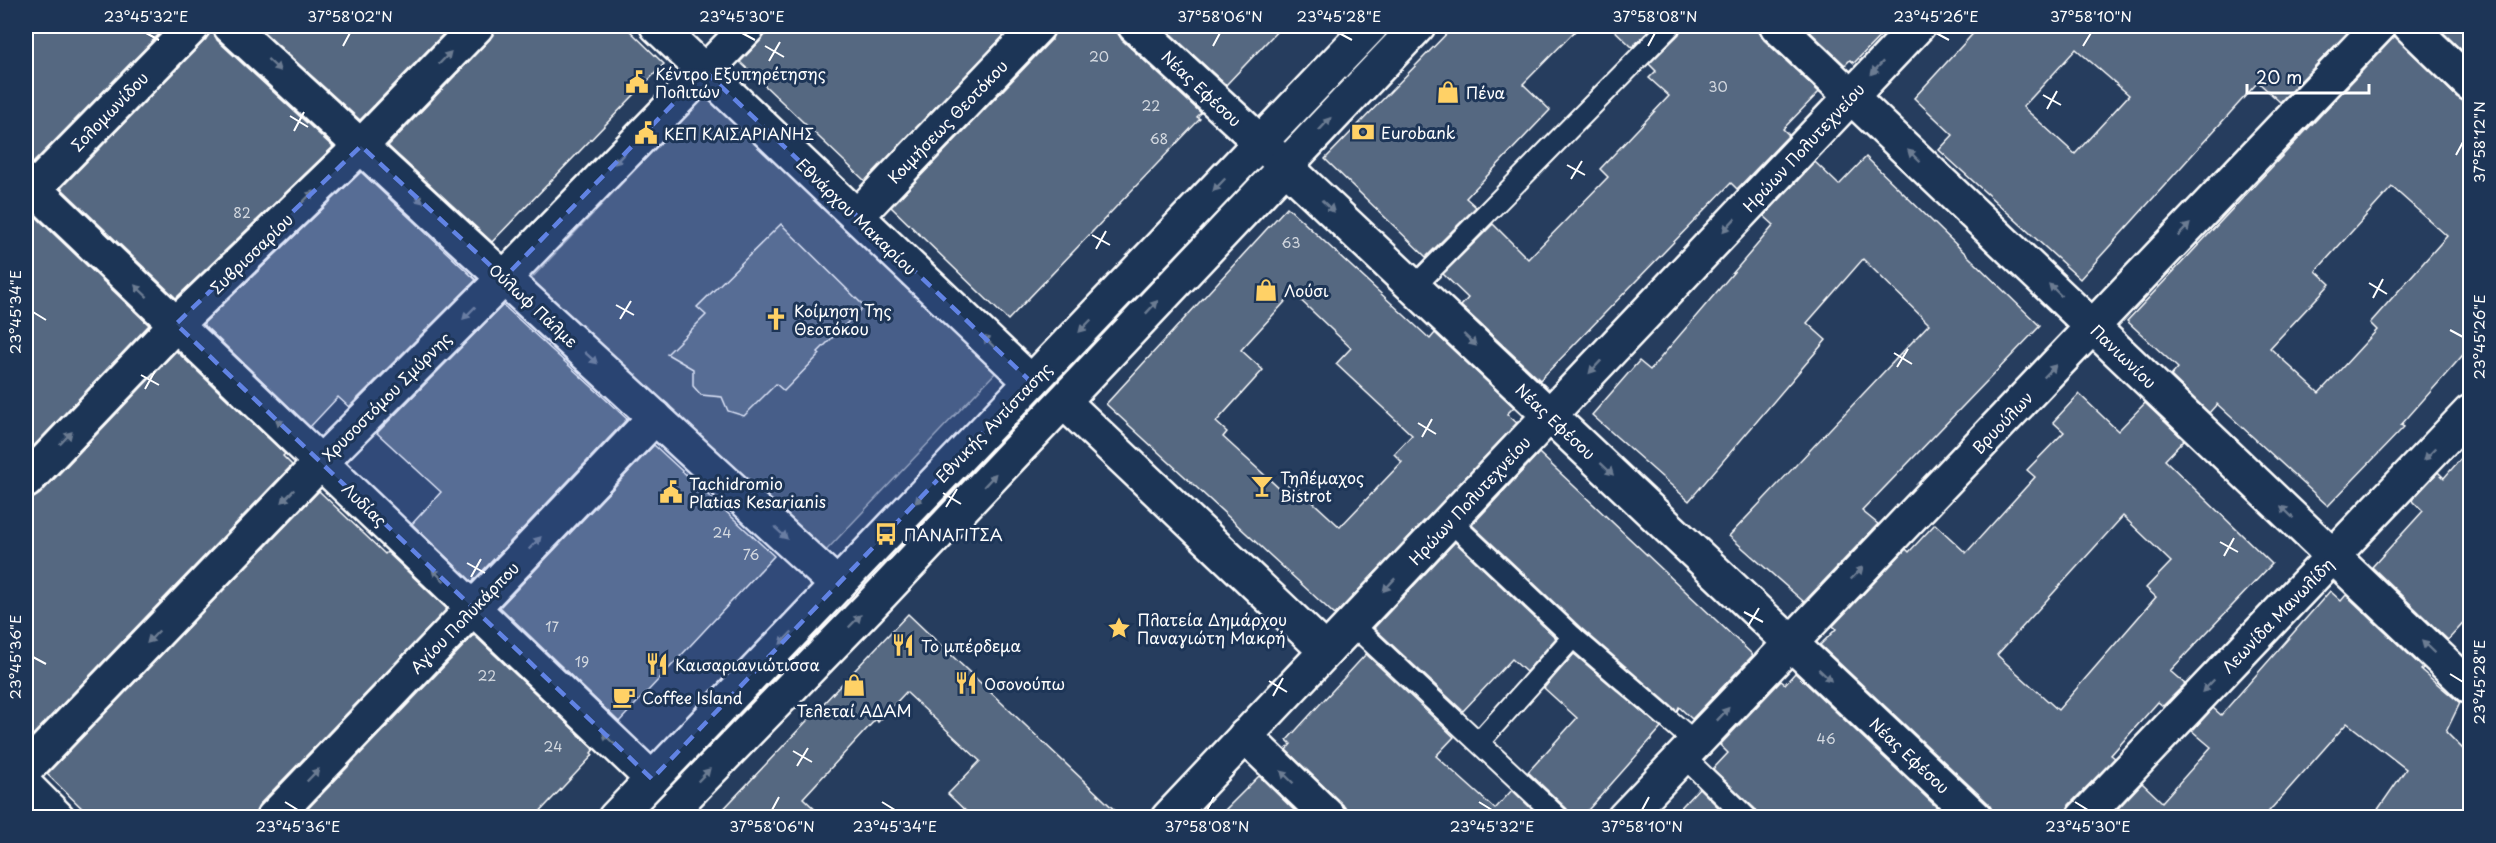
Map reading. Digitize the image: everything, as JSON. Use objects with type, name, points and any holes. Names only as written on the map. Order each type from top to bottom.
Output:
[{"type":"street","name":"Σολομωνίδου","points":[[28,189],[193,26]]},
{"type":"street","name":"Ούλωφ Πάλμε","points":[[230,26],[837,585]]},
{"type":"street","name":"Συβρισσαρίου","points":[[26,481],[176,324],[362,146],[477,26]]},
{"type":"street","name":"Εθνάρχου Μακαρίου","points":[[657,26],[1031,382]]},
{"type":"street","name":"Χρυσοστόμου Σμύρνης","points":[[26,769],[321,462],[749,26]]},
{"type":"street","name":"Κοιμήσεως Θεοτόκου","points":[[857,216],[1038,26]]},
{"type":"street","name":"Νέας Εφέσου","points":[[1135,26],[1550,414],[1976,818]]},
{"type":"street","name":"Εθνικής Αντίστασης","points":[[615,818],[1371,26]]},
{"type":"street","points":[[678,813],[868,608],[1418,26]]},
{"type":"street","name":"Πανιωνίου","points":[[1778,26],[2470,687]]},
{"type":"street","name":"Ηρώων Πολυτεχνείου","points":[[1168,818],[1918,26]]},
{"type":"street","name":"Βρυούλων","points":[[1624,818],[2379,26]]},
{"type":"street","points":[[2410,26],[2470,84]]},
{"type":"street","name":"Λυδίας","points":[[28,189],[176,324],[652,779]]},
{"type":"street","points":[[1064,402],[1326,651]]},
{"type":"street","name":"Λεωνίδα Μανωλίδη","points":[[2083,818],[2470,412]]},
{"type":"street","name":"Αγίου Πολυκάρπου","points":[[273,818],[655,417]]},
{"type":"street","points":[[1245,736],[1330,818]]},
{"type":"street","points":[[26,786],[58,818]]},
{"type":"lane","points":[[1414,287],[1670,26]]},
{"type":"lane","points":[[1449,520],[1690,749],[1747,818]]},
{"type":"lane","points":[[1352,624],[1559,818]]},
{"type":"lane","points":[[1479,742],[1573,637]]},
{"type":"highlighted area","points":[[705,71],[1031,382],[652,779],[176,324],[361,146],[504,278]]},
{"type":"shaded area","points":[[707,94],[997,371],[819,558],[529,281]]},
{"type":"building","points":[[26,26],[167,26],[32,164],[26,163]]},
{"type":"building","points":[[211,26],[217,40],[333,147],[176,298],[61,188],[206,39]]},
{"type":"building","points":[[257,26],[451,26],[360,120]]},
{"type":"building","points":[[495,26],[625,26],[664,64],[492,242],[388,146],[490,39]]},
{"type":"building","points":[[771,26],[1013,26],[865,181],[740,62]]},
{"type":"building","points":[[1056,26],[1117,26],[1117,32],[1122,40],[1201,113],[1197,117],[1200,119],[1008,320],[891,207],[1052,39]]},
{"type":"building","points":[[1162,26],[1282,26],[1226,85]]},
{"type":"building","points":[[1454,26],[1580,26],[1523,84],[1550,110],[1466,198],[1476,207],[1426,257],[1325,159]]},
{"type":"building","points":[[1610,26],[1654,26],[1632,47]]},
{"type":"building","points":[[1682,26],[1759,26],[1759,32],[1764,40],[1819,92],[1783,129],[1789,135],[1737,189],[1731,183],[1540,380],[1461,306],[1468,298],[1443,274],[1493,224],[1528,259],[1608,177],[1600,169],[1669,96],[1649,78],[1656,71],[1649,64],[1679,34]]},
{"type":"building","points":[[1804,26],[1890,26],[1854,63],[1850,60],[1845,65]]},
{"type":"building","points":[[1980,26],[2354,26],[2280,102],[2258,82],[2080,279],[1939,150],[1953,135],[1914,98]],"holes":[[[2076,49],[2129,95],[2075,154],[2023,107]]]},
{"type":"building","points":[[2436,26],[2470,26],[2470,58]]},
{"type":"building","points":[[2395,36],[2457,97],[2470,102],[2470,347],[2401,425],[2404,427],[2328,506],[2217,404],[2209,413],[2171,376],[2178,368],[2127,321]],"holes":[[[2392,187],[2447,236],[2370,323],[2377,330],[2319,393],[2270,348],[2330,284],[2316,271]]]},
{"type":"building","points":[[1866,157],[2040,326],[1862,511],[1878,524],[1804,602],[1729,536],[1929,324],[1863,259],[1807,323],[1826,340],[1689,501],[1592,415],[1639,361],[1650,370],[1774,225],[1764,216],[1815,162],[1839,185]]},
{"type":"building","points":[[361,172],[476,280],[349,407],[338,397],[310,427],[203,324]]},
{"type":"building","points":[[1287,207],[1430,339],[1435,333],[1514,407],[1507,414],[1517,423],[1335,615],[1106,404]],"holes":[[[1293,293],[1351,348],[1336,364],[1412,435],[1394,454],[1402,462],[1340,527],[1291,482],[1282,491],[1223,437],[1227,432],[1216,422],[1263,370],[1241,350]]]},
{"type":"building","points":[[33,214],[149,325],[26,454],[26,215]]},
{"type":"building","name":"Κοίμηση Της Θεοτόκου","points":[[781,224],[864,306],[818,352],[820,354],[784,391],[776,384],[744,416],[728,411],[722,397],[701,395],[693,386],[693,369],[667,354],[706,315],[697,307]]},
{"type":"building","points":[[503,305],[627,419],[472,582],[412,524],[441,492],[377,433]]},
{"type":"building","points":[[176,351],[285,454],[283,456],[292,465],[26,742],[26,499],[32,499],[40,494]]},
{"type":"building","points":[[2079,394],[2118,431],[2145,403],[2184,440],[2165,460],[2272,564],[2170,671],[2185,684],[2163,706],[2158,702],[2111,755],[2115,758],[2069,805],[2065,818],[1994,818],[1989,804],[1820,645],[1836,629],[1833,626],[1906,549],[1909,552],[1935,524],[1966,553],[2035,477],[2027,470],[2064,432],[2053,422]],"holes":[[[2123,516],[2171,562],[2146,588],[2156,597],[2058,710],[1997,655]]]},
{"type":"building","points":[[654,445],[774,556],[619,722],[500,607]]},
{"type":"building","points":[[2470,448],[2470,616],[2448,640],[2372,567],[2423,511],[2412,500],[2438,472],[2444,478]]},
{"type":"building","points":[[1539,453],[1753,655],[1692,719],[1679,707],[1677,711],[1581,628],[1472,525]]},
{"type":"building","points":[[319,491],[447,609],[259,805],[255,818],[92,818],[47,774]]},
{"type":"building","points":[[1455,542],[1556,638],[1526,672],[1512,659],[1463,711],[1374,628]]},
{"type":"building","points":[[2330,591],[2341,601],[2346,595],[2423,668],[2421,670],[2460,703],[2446,732],[2470,756],[2470,818],[2372,818],[2406,769],[2347,723],[2263,818],[2109,818],[2142,783],[2162,802],[2211,747],[2192,731],[2213,708],[2221,715]]},
{"type":"building","points":[[908,614],[1123,818],[973,818],[948,794],[980,761],[906,692],[878,722],[876,719],[803,798],[824,818],[715,818]]},
{"type":"building","points":[[474,635],[594,749],[591,753],[593,755],[534,818],[299,818]]},
{"type":"building","points":[[1366,654],[1454,737],[1436,756],[1495,809],[1512,790],[1541,818],[1348,818],[1343,805],[1286,750],[1291,744],[1287,740]]},
{"type":"building","points":[[1574,654],[1661,728],[1581,818],[1571,818],[1567,809],[1528,772],[1577,718],[1544,688]]},
{"type":"building","points":[[1795,673],[1948,818],[1759,818],[1755,809],[1713,769],[1728,753],[1720,745],[1781,681],[1785,684]]},
{"type":"building","points":[[1259,776],[1302,818],[1217,818]]},
{"type":"building","points":[[1699,788],[1729,818],[1671,818]]},
{"type":"place","name":"Κέντρο Εξυπηρέτησης Πολιτών","points":[[637,82]]},
{"type":"place","name":"Πένα","points":[[1448,92]]},
{"type":"place","name":"Eurobank","points":[[1363,132]]},
{"type":"place","name":"ΚΕΠ ΚΑΙΣΑΡΙΑΝΗΣ","points":[[646,133]]},
{"type":"place","name":"Λούσι","points":[[1266,290]]},
{"type":"place","name":"Κοίμηση Της Θεοτόκου","points":[[776,319]]},
{"type":"place","name":"Τηλέμαχος Bistrot","points":[[1262,486]]},
{"type":"place","name":"Tachidromio Platias Kesarianis","points":[[671,492]]},
{"type":"place","name":"ΠΑΝΑΓΙΤΣΑ","points":[[886,534]]},
{"type":"place","name":"Πλατεία Δημάρχου Παναγιώτη Μακρή","points":[[1119,628]]},
{"type":"place","name":"Το μπέρδεμα","points":[[903,645]]},
{"type":"place","name":"Καισαριανιώτισσα","points":[[657,664]]},
{"type":"place","name":"Οσονούπω","points":[[966,683]]},
{"type":"place","name":"Τελεταί ΑΔΑΜ","points":[[854,685]]},
{"type":"place","name":"Coffee Island","points":[[624,697]]}]
